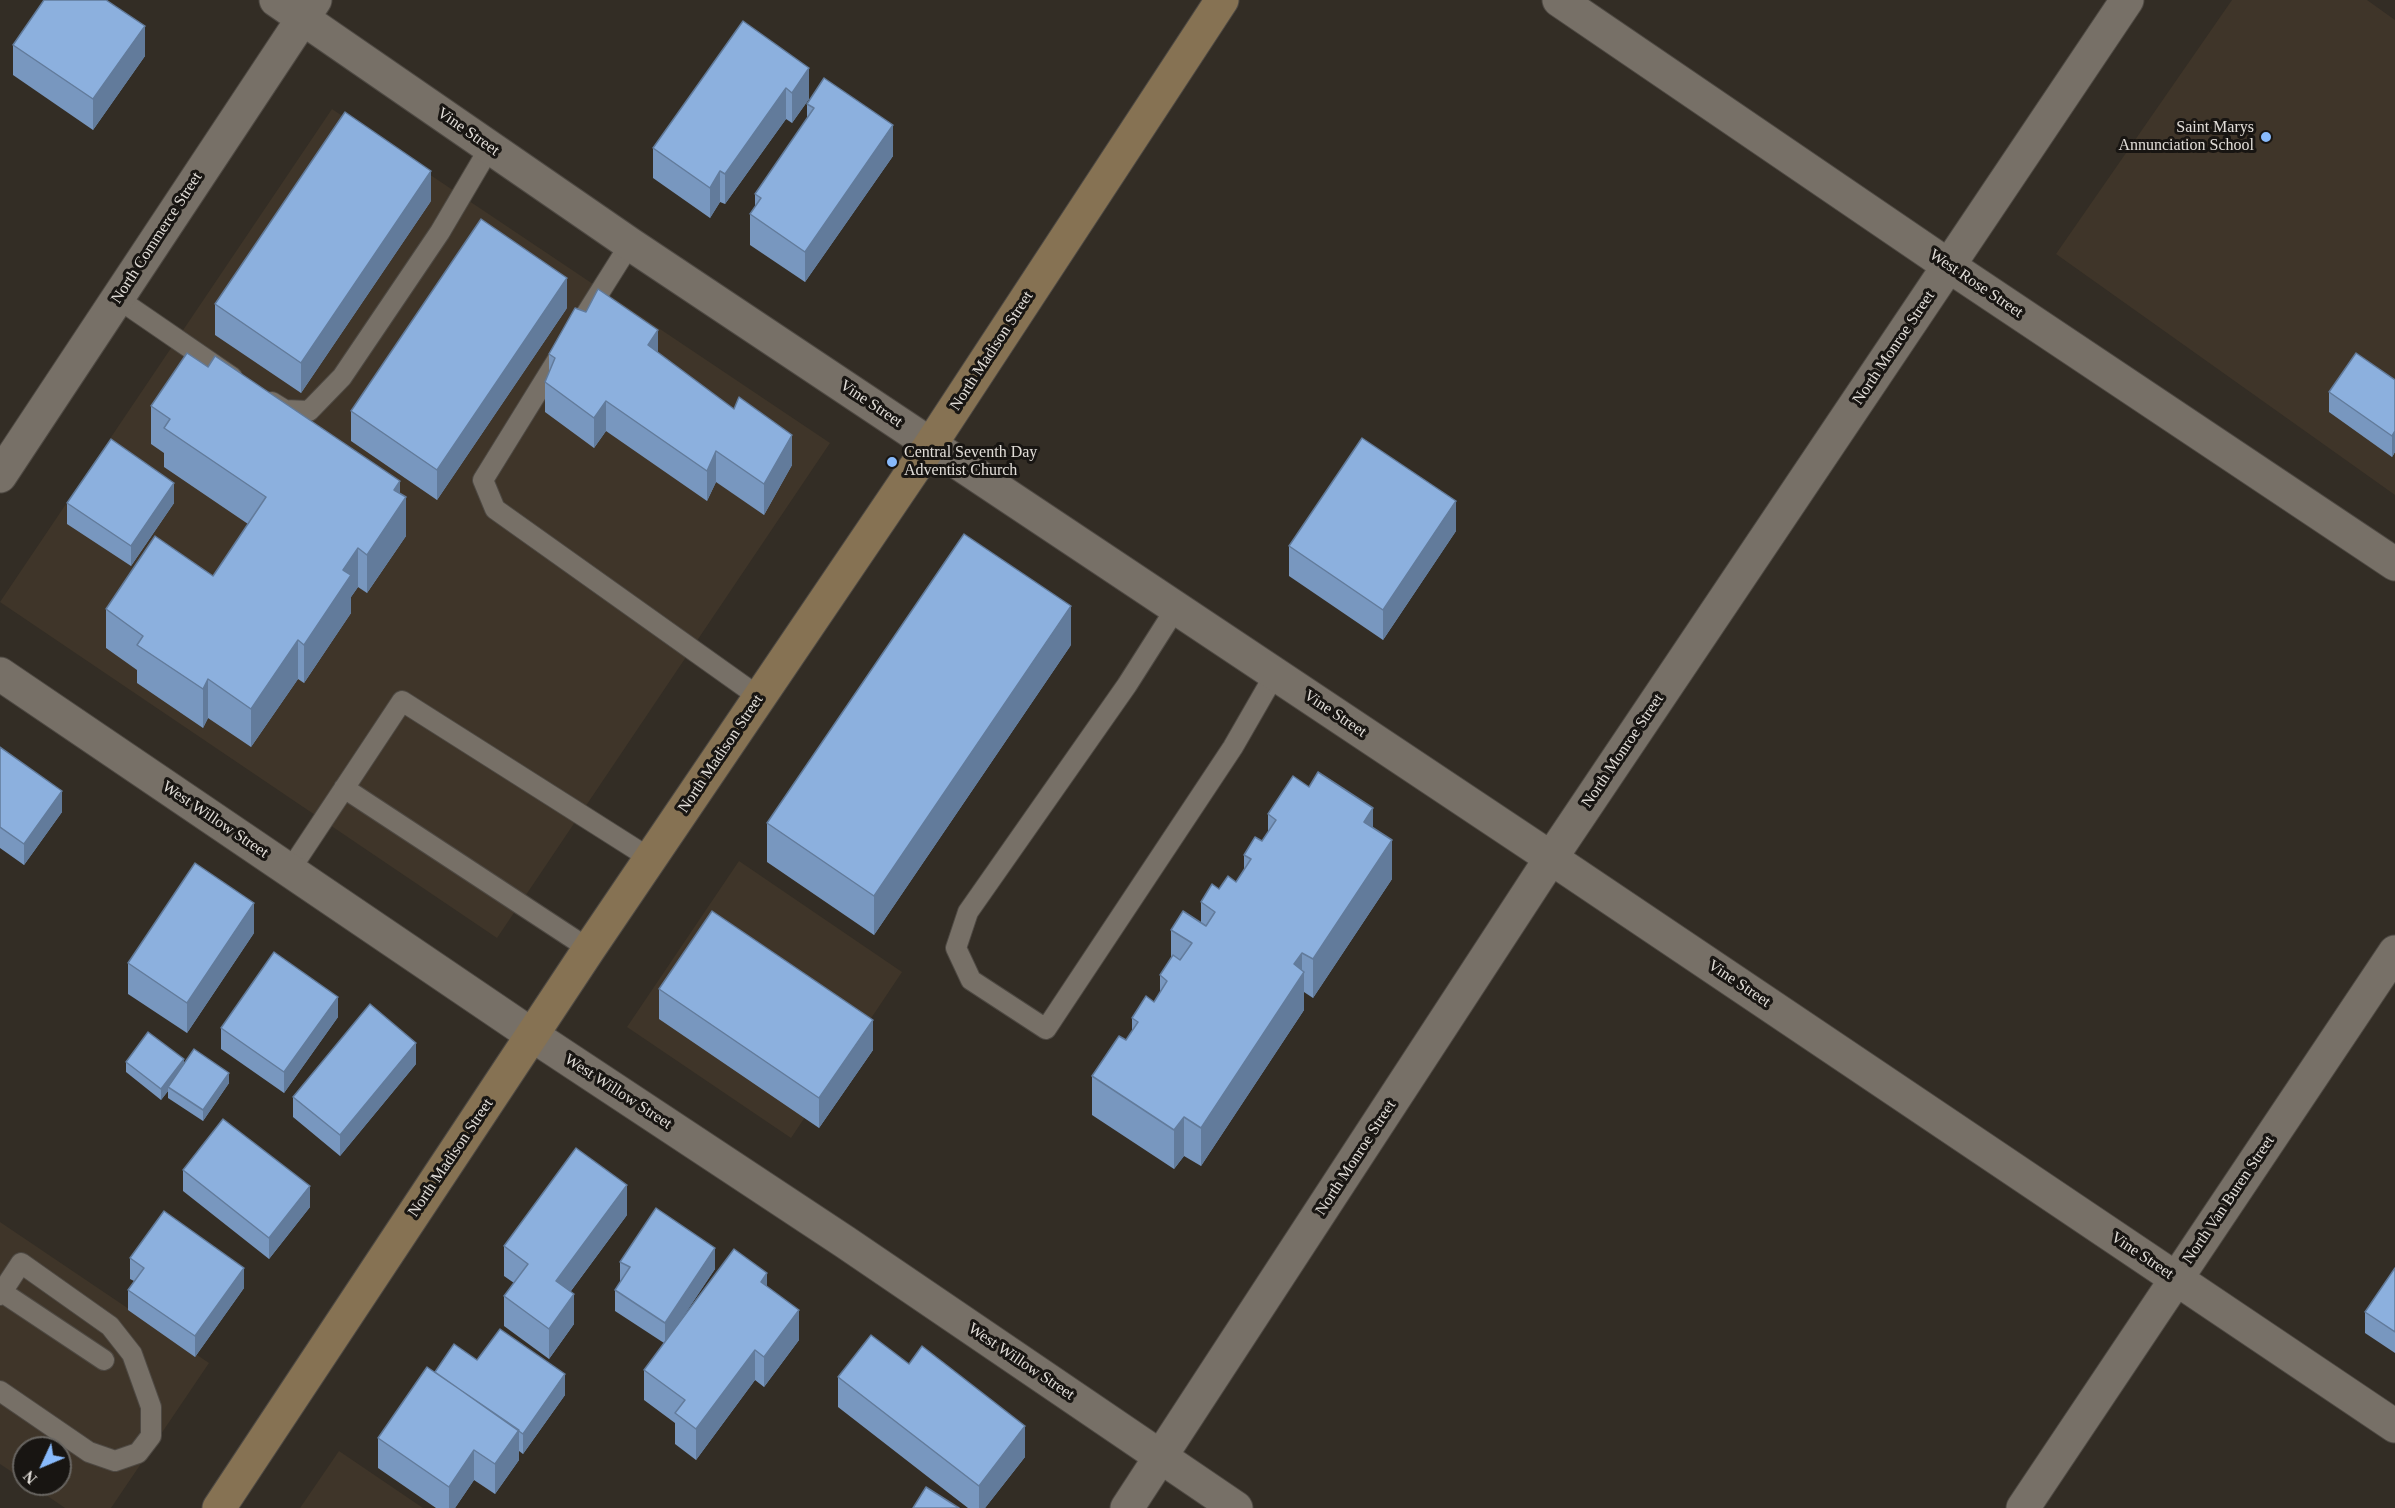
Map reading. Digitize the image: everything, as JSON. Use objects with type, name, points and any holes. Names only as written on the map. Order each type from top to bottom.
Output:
[{"type":"street","name":"Vine Street","points":[[276,0],[309,9],[490,147],[630,244],[1551,858],[2395,1426]]},
{"type":"street","name":"North Madison Street","points":[[219,1508],[589,949],[931,444],[1222,0]]},
{"type":"street","name":"West Rose Street","points":[[1559,0],[1949,266],[2395,564]]},
{"type":"street","name":"North Monroe Street","points":[[1127,1508],[1551,858],[2127,0]]},
{"type":"street","name":"North Commerce Street","points":[[0,476],[309,9]]},
{"type":"street","name":"West Willow Street","points":[[0,674],[1236,1508]]},
{"type":"street","name":"North Van Buren Street","points":[[2023,1508],[2395,952]]},
{"type":"lane","points":[[117,298],[285,410],[309,411],[342,376],[440,232],[490,147]]},
{"type":"lane","points":[[630,244],[483,480],[495,509],[759,697]]},
{"type":"lane","points":[[1176,608],[1127,685],[968,912],[956,948],[971,980],[1046,1029],[1233,747],[1275,674]]},
{"type":"lane","points":[[290,870],[402,701],[651,859]]},
{"type":"lane","points":[[344,789],[589,949]]},
{"type":"lane","points":[[0,1391],[89,1452],[115,1461],[138,1453],[151,1436],[151,1407],[132,1354],[110,1326],[21,1263],[1,1293],[104,1360]]},
{"type":"shaded area","name":"Saint Marys Annunciation School","points":[[2232,0],[2367,0],[2395,20],[2395,495],[2056,254]]},
{"type":"shaded area","points":[[332,109],[830,443],[497,938],[0,602]]},
{"type":"shaded area","points":[[739,861],[902,972],[791,1138],[627,1027]]},
{"type":"shaded area","points":[[0,1222],[209,1363],[111,1508],[65,1508],[48,1496],[72,1496],[72,1436],[12,1436],[12,1472],[0,1464]]},
{"type":"shaded area","points":[[339,1451],[423,1508],[300,1508]]},
{"type":"building","points":[[44,0],[106,0],[145,26],[93,99],[13,45]]},
{"type":"building","points":[[743,21],[809,68],[792,93],[786,88],[725,174],[720,171],[710,188],[653,148]]},
{"type":"building","points":[[824,78],[893,125],[805,252],[750,214],[761,198],[755,194],[814,108],[807,104]]},
{"type":"building","points":[[345,112],[431,171],[301,363],[215,304]]},
{"type":"building","points":[[481,219],[567,278],[437,470],[351,411]]},
{"type":"building","points":[[598,289],[658,330],[648,345],[734,409],[739,397],[792,435],[764,484],[716,451],[707,471],[606,401],[594,418],[545,382],[555,358],[549,354],[575,308],[586,312]]},
{"type":"building","points":[[187,353],[208,367],[215,356],[400,481],[394,490],[406,497],[367,555],[358,548],[343,570],[351,575],[304,645],[298,640],[251,709],[208,679],[203,689],[137,645],[143,636],[106,609],[155,536],[213,576],[266,497],[164,428],[170,419],[151,406]]},
{"type":"building","points":[[2356,353],[2395,380],[2395,431],[2392,436],[2329,392]]},
{"type":"building","points":[[1362,438],[1456,501],[1383,610],[1289,546]]},
{"type":"building","points":[[111,439],[174,483],[131,546],[67,503]]},
{"type":"building","points":[[964,534],[1071,606],[874,896],[767,823]]},
{"type":"building","points":[[0,747],[62,791],[24,844],[0,827]]},
{"type":"building","points":[[1318,772],[1373,808],[1364,822],[1392,840],[1313,959],[1302,953],[1294,964],[1304,972],[1201,1128],[1184,1117],[1174,1130],[1092,1076],[1119,1036],[1126,1040],[1138,1022],[1132,1018],[1146,996],[1154,1002],[1167,981],[1160,975],[1173,955],[1180,960],[1192,943],[1171,930],[1183,911],[1206,926],[1215,912],[1201,902],[1212,884],[1219,889],[1228,876],[1236,882],[1251,859],[1244,855],[1255,837],[1262,841],[1276,820],[1268,814],[1293,776],[1309,787]]},
{"type":"building","points":[[195,863],[254,903],[187,1003],[128,963]]},
{"type":"building","points":[[712,911],[873,1020],[819,1098],[659,989]]},
{"type":"building","points":[[274,952],[338,997],[284,1072],[221,1028]]},
{"type":"building","points":[[370,1004],[416,1043],[340,1135],[293,1097]]},
{"type":"building","points":[[148,1032],[184,1059],[161,1089],[126,1062]]},
{"type":"building","points":[[194,1049],[229,1073],[203,1110],[168,1087]]},
{"type":"building","points":[[223,1119],[310,1186],[269,1238],[183,1170]]},
{"type":"building","points":[[576,1148],[627,1185],[556,1281],[574,1294],[549,1329],[504,1296],[528,1264],[504,1246]]},
{"type":"building","points":[[656,1208],[715,1248],[665,1323],[615,1290],[630,1267],[620,1262]]},
{"type":"building","points":[[164,1211],[244,1268],[195,1336],[128,1290],[144,1268],[130,1258]]},
{"type":"building","points":[[734,1249],[767,1273],[761,1282],[799,1310],[764,1357],[755,1350],[696,1429],[675,1413],[685,1400],[644,1370]]},
{"type":"building","points":[[2395,1268],[2395,1332],[2365,1312]]},
{"type":"building","points":[[500,1329],[565,1374],[523,1434],[435,1372],[454,1344],[477,1360]]},
{"type":"building","points":[[871,1335],[909,1364],[922,1346],[1025,1426],[979,1486],[838,1377]]},
{"type":"building","points":[[427,1367],[519,1430],[495,1464],[474,1450],[449,1487],[378,1438]]},
{"type":"building","points":[[926,1487],[959,1508],[913,1508]]},
{"type":"place","name":"Saint Marys Annunciation School","points":[[2266,137]]},
{"type":"place","name":"Central Seventh Day Adventist Church","points":[[892,462]]}]
